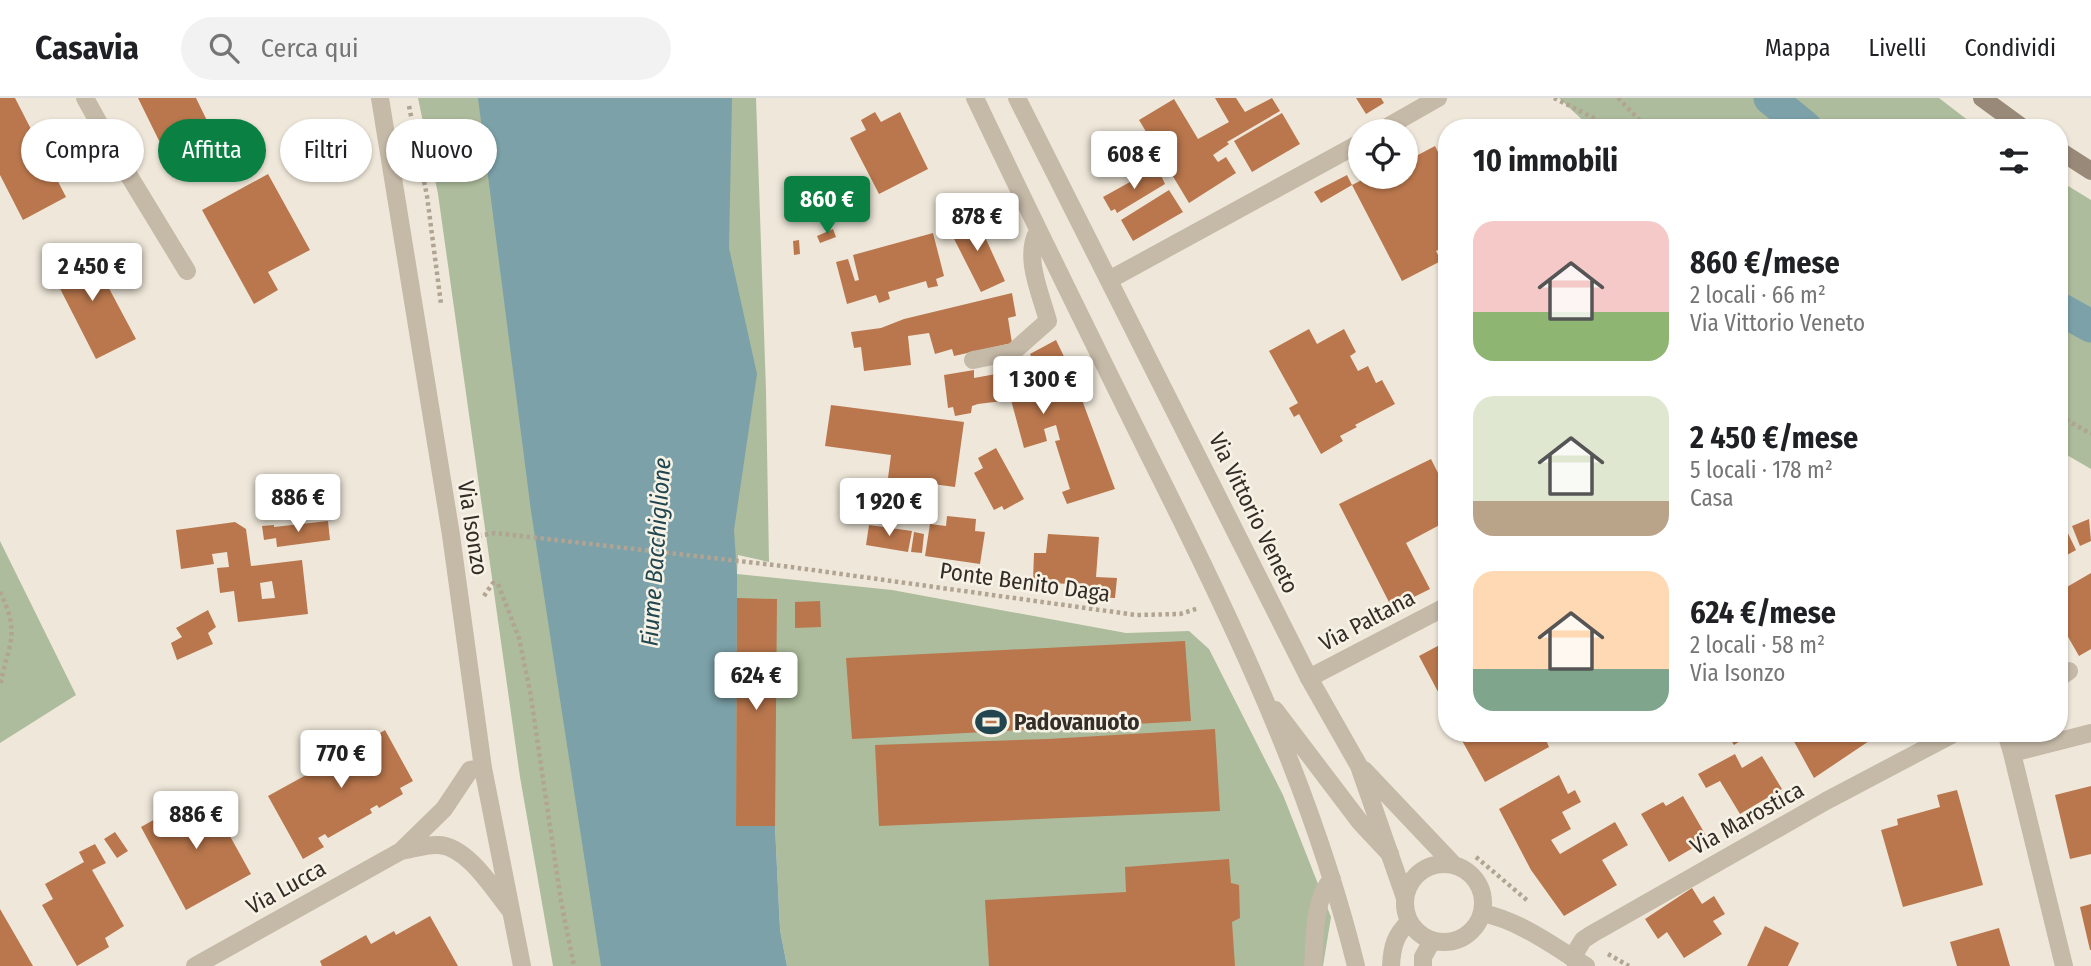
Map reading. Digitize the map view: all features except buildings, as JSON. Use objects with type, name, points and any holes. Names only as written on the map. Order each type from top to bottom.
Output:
[{"type":"main road","points":[[1982,98],[2011,119]]},
{"type":"main road","points":[[2068,156],[2091,171]]},
{"type":"street","points":[[86,98],[117,156],[187,271]]},
{"type":"street","name":"Via Isonzo","points":[[380,98],[451,535],[483,768],[522,966]]},
{"type":"street","name":"Via Vittorio Veneto","points":[[975,98],[1222,601],[1318,833],[1356,966]]},
{"type":"street","name":"Via Vittorio Veneto","points":[[1017,98],[1309,678],[1359,766],[1405,898]]},
{"type":"street","points":[[1401,119],[1438,98]]},
{"type":"street","points":[[1108,280],[1348,149]]},
{"type":"street","points":[[972,360],[1013,352],[1048,321],[1032,263],[1032,241],[1038,231]]},
{"type":"street","name":"Via Paltana","points":[[1309,678],[1438,611]]},
{"type":"street","name":"Via Vittorio Veneto","points":[[1257,684],[1360,822],[1392,856]]},
{"type":"street","points":[[2068,739],[2091,733]]},
{"type":"street","name":"Via Marostica","points":[[1579,962],[1583,940],[1592,933],[1938,742]]},
{"type":"street","points":[[2009,742],[2064,966]]},
{"type":"street","points":[[2012,753],[2055,742]]},
{"type":"street","name":"Via Vittorio Veneto","points":[[1359,766],[1453,864]]},
{"type":"street","name":"Via Lucca","points":[[195,966],[401,851],[444,809],[470,770],[483,768]]},
{"type":"street","name":"Via Lucca","points":[[401,851],[439,845],[464,856],[474,864],[513,914]]},
{"type":"street","points":[[1453,864],[1470,873],[1477,882],[1483,902],[1482,913],[1477,925],[1468,934],[1444,943],[1432,941],[1419,933],[1409,922],[1405,898],[1416,874],[1427,867],[1453,864]]},
{"type":"street","points":[[1314,966],[1318,915],[1324,887],[1332,879]]},
{"type":"street","points":[[1482,913],[1501,917],[1517,925],[1579,962]]},
{"type":"street","points":[[1391,966],[1394,940],[1409,922]]},
{"type":"street","points":[[1423,966],[1423,957],[1432,941]]},
{"type":"path","points":[[407,98],[427,196],[442,308]]},
{"type":"path","points":[[1554,98],[1596,119]]},
{"type":"path","points":[[1618,98],[1637,119]]},
{"type":"path","points":[[2068,420],[2091,434]]},
{"type":"path","name":"Ponte Benito Daga","points":[[478,536],[495,533],[791,567],[1136,615],[1180,614],[1203,607]]},
{"type":"path","points":[[484,597],[494,583],[498,584],[519,638],[574,966]]},
{"type":"path","points":[[0,592],[8,607],[13,632],[0,688]]},
{"type":"path","points":[[1472,853],[1536,908]]},
{"type":"path","points":[[1606,953],[1629,966]]},
{"type":"green space","points":[[418,98],[756,98],[769,562],[738,555],[737,574],[892,590],[1126,633],[1189,631],[1209,649],[1283,795],[1331,917],[1323,966],[787,966],[780,930],[773,826],[782,966],[553,966],[520,777],[436,182],[497,182],[497,119],[422,119]]},
{"type":"green space","points":[[1559,98],[1939,98],[1966,119],[1581,119]]},
{"type":"green space","points":[[2068,186],[2091,200],[2091,469],[2068,456]]},
{"type":"green space","points":[[0,541],[76,695],[0,743]]},
{"type":"water","name":"Fiume Bacchiglione","points":[[478,98],[732,98],[729,248],[757,374],[734,530],[737,575],[736,825],[775,826],[780,930],[787,966],[601,966],[531,511],[489,182],[497,182],[497,119],[481,119]]},
{"type":"waterway","points":[[1770,98],[1795,119]]},
{"type":"waterway","points":[[2068,313],[2091,326]]},
{"type":"place","name":"Padovanuoto","points":[[991,722]]}]
